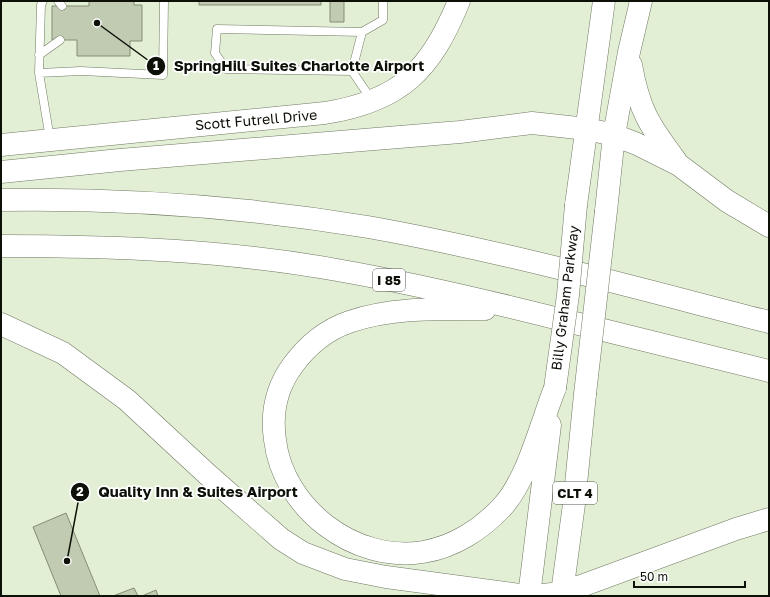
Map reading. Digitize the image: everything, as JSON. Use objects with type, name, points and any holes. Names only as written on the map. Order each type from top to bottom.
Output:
[{"type":"main road","name":"Scott Futrell Drive","points":[[1,145],[325,114],[348,110],[372,102],[404,84],[427,62],[442,41],[459,1]]},
{"type":"main road","name":"Billy Graham Parkway","points":[[530,596],[555,388],[568,295],[576,205],[604,1]]},
{"type":"main road","points":[[614,135],[629,52],[641,1]]},
{"type":"main road","points":[[629,52],[636,91],[643,113],[654,133],[679,165]]},
{"type":"main road","points":[[1,172],[120,160],[460,132],[532,123],[587,129],[614,135],[661,155],[679,165],[727,201],[769,226]]},
{"type":"main road","name":"CLT 4","points":[[562,594],[574,504],[614,135]]},
{"type":"main road","points":[[1,200],[67,200],[182,205],[265,212],[340,223],[483,251],[769,322]]},
{"type":"main road","name":"I 85","points":[[1,246],[97,247],[174,250],[246,257],[336,270],[400,282],[522,310],[769,371]]},
{"type":"main road","points":[[522,310],[453,309],[406,311],[368,316],[348,322],[317,340],[302,353],[288,372],[278,393],[273,414],[276,450],[287,480],[310,512],[328,528],[350,540],[385,550],[410,552],[423,552],[446,546],[468,535],[482,525],[504,504],[517,485],[525,468],[555,388]]},
{"type":"main road","points":[[1,324],[63,353],[127,400],[275,534],[304,553],[345,569],[386,577],[530,596],[562,594],[769,519]]},
{"type":"lane","points":[[43,1],[41,5],[39,73],[50,140]]},
{"type":"lane","points":[[39,73],[81,72],[163,75],[164,1]]},
{"type":"lane","points":[[352,71],[226,69],[215,54],[217,29],[362,32],[383,20],[383,1]]},
{"type":"lane","points":[[362,32],[352,71],[372,102]]},
{"type":"lane","points":[[40,55],[60,40]]},
{"type":"building","points":[[89,1],[134,1],[134,5],[142,5],[142,41],[130,41],[130,56],[77,56],[77,40],[52,40],[52,6],[89,6]]},
{"type":"building","points":[[199,1],[321,1],[321,5],[199,5]]},
{"type":"building","points":[[330,1],[344,1],[344,22],[330,22]]},
{"type":"building","points":[[66,513],[100,596],[61,596],[33,527]]},
{"type":"building","points":[[134,588],[138,596],[113,596]]},
{"type":"building","points":[[156,590],[158,596],[142,596]]},
{"type":"place","name":"SpringHill Suites Charlotte Airport","points":[[97,23]]},
{"type":"place","name":"Quality Inn & Suites Airport","points":[[67,561]]}]
